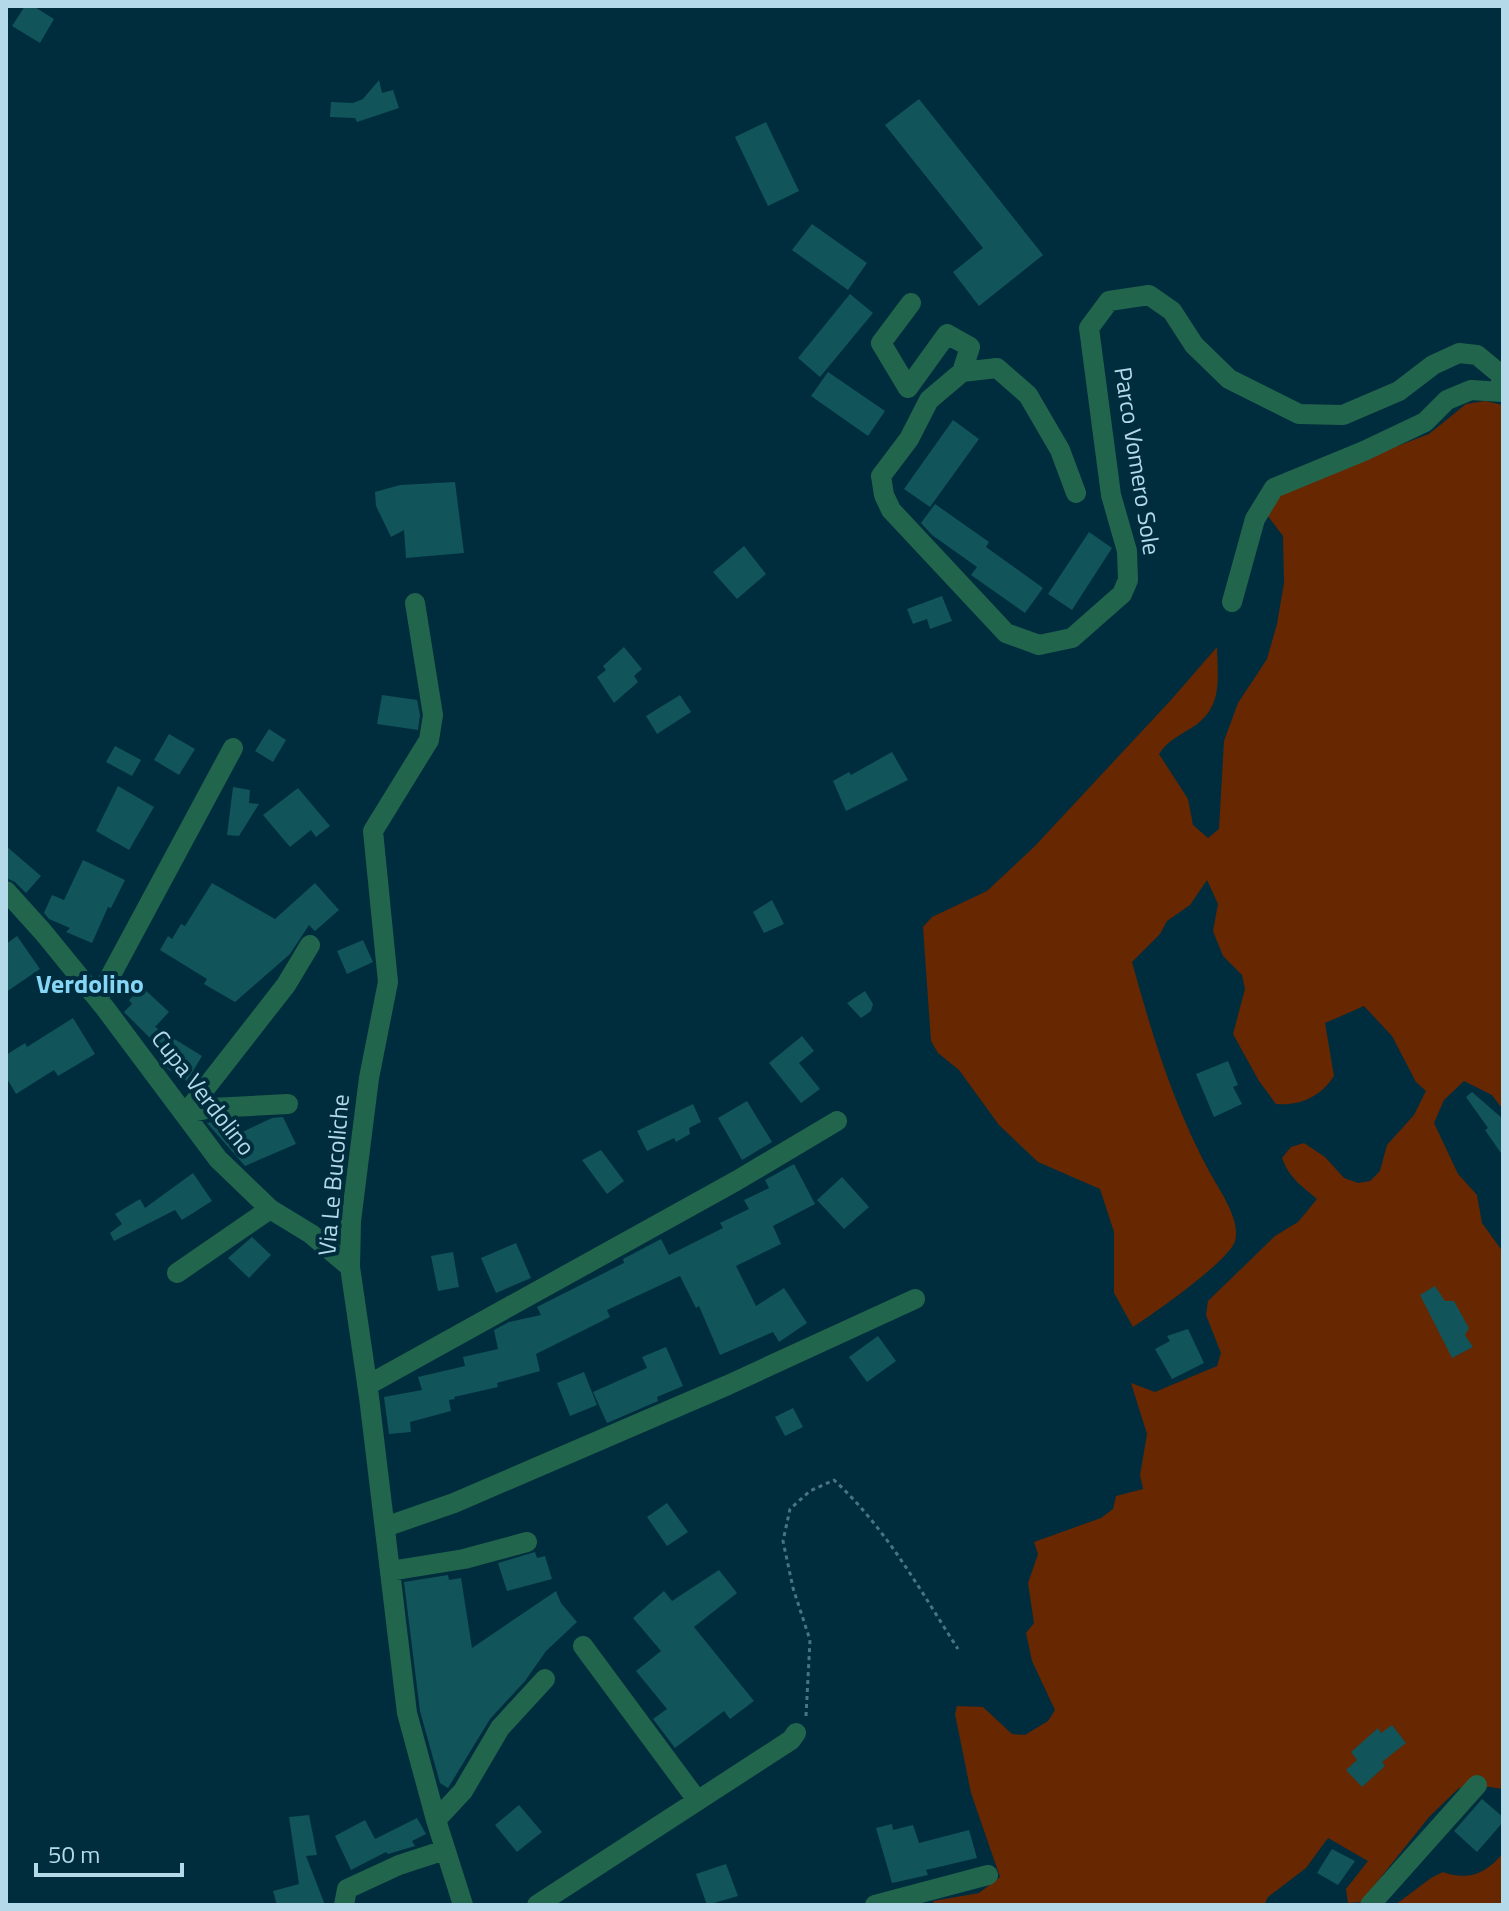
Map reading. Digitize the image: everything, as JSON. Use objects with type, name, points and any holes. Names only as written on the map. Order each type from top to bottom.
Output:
[{"type":"street","name":"Parco Vomero Sole","points":[[962,372],[929,400],[909,439],[881,476],[884,495],[891,510],[1006,633],[1039,645],[1072,638],[1122,594],[1128,580],[1127,551],[1111,495],[1089,328],[1109,301],[1149,295],[1172,311],[1194,345],[1229,379],[1299,414],[1343,415],[1399,391],[1433,365],[1459,353],[1477,355],[1500,374],[1503,390],[1471,390],[1447,400],[1425,422],[1274,488],[1255,519],[1232,602]]},
{"type":"street","points":[[911,303],[881,343],[908,388],[947,334],[970,347],[962,372],[997,368],[1028,395],[1060,450],[1076,493]]},
{"type":"street","name":"Via Le Bucoliche","points":[[415,603],[433,715],[429,740],[373,831],[388,982],[366,1107],[351,1221],[350,1267],[368,1385],[407,1713],[463,1905]]},
{"type":"street","points":[[98,999],[233,748]]},
{"type":"street","name":"Cupa Verdolino","points":[[6,891],[98,999],[218,1159],[270,1209],[311,1234],[350,1267]]},
{"type":"street","points":[[186,1113],[286,985],[310,945]]},
{"type":"street","points":[[186,1113],[212,1108],[288,1104]]},
{"type":"street","points":[[368,1385],[710,1196],[837,1121]]},
{"type":"street","points":[[177,1273],[270,1209]]},
{"type":"street","points":[[385,1527],[454,1503],[728,1385],[915,1299]]},
{"type":"street","points":[[390,1571],[464,1559],[527,1542]]},
{"type":"street","points":[[583,1646],[697,1800]]},
{"type":"street","points":[[436,1820],[463,1791],[500,1728],[545,1679]]},
{"type":"street","points":[[537,1905],[791,1740],[796,1733]]},
{"type":"street","points":[[1370,1905],[1477,1785]]},
{"type":"street","points":[[344,1905],[347,1889],[399,1865],[445,1850]]},
{"type":"street","points":[[875,1905],[988,1875]]},
{"type":"path","points":[[796,1733],[806,1718],[810,1640],[793,1588],[783,1541],[790,1509],[810,1491],[834,1480],[855,1500],[889,1541],[958,1649]]},
{"type":"shaded area","points":[[1485,401],[1503,405],[1503,1110],[1492,1095],[1464,1081],[1444,1100],[1434,1123],[1458,1174],[1477,1195],[1482,1223],[1503,1252],[1503,1789],[1459,1788],[1429,1817],[1361,1902],[1348,1903],[1346,1889],[1368,1861],[1328,1838],[1306,1868],[1268,1897],[1264,1905],[934,1905],[933,1901],[979,1893],[1000,1877],[971,1793],[955,1714],[957,1706],[983,1707],[1012,1734],[1025,1735],[1048,1721],[1055,1710],[1032,1661],[1026,1633],[1034,1623],[1028,1583],[1038,1554],[1034,1542],[1101,1518],[1113,1509],[1116,1496],[1143,1489],[1140,1475],[1147,1434],[1131,1383],[1155,1392],[1217,1366],[1221,1353],[1206,1315],[1208,1301],[1275,1236],[1298,1222],[1317,1199],[1296,1181],[1285,1165],[1282,1158],[1291,1147],[1304,1143],[1325,1157],[1344,1178],[1358,1183],[1370,1181],[1380,1171],[1387,1145],[1414,1115],[1426,1091],[1416,1082],[1392,1036],[1364,1006],[1325,1023],[1334,1076],[1329,1083],[1317,1094],[1302,1101],[1276,1104],[1259,1081],[1233,1034],[1245,989],[1242,975],[1223,956],[1213,931],[1218,904],[1207,880],[1190,905],[1167,921],[1160,934],[1132,962],[1175,1096],[1197,1148],[1232,1215],[1235,1241],[1205,1274],[1133,1327],[1114,1293],[1114,1232],[1100,1189],[1038,1162],[999,1125],[959,1070],[938,1053],[931,1041],[923,927],[932,917],[987,891],[1034,847],[1217,647],[1217,684],[1213,704],[1199,722],[1172,740],[1159,754],[1188,799],[1193,825],[1208,838],[1219,829],[1224,741],[1238,703],[1267,659],[1284,583],[1283,536],[1264,511],[1280,491],[1429,434],[1466,404]]},
{"type":"shaded area","points":[[1503,1853],[1503,1905],[1395,1905],[1443,1872],[1461,1876],[1476,1874]]},
{"type":"building","points":[[25,6],[33,6],[54,19],[40,43],[12,26]]},
{"type":"building","points":[[379,80],[382,93],[393,90],[399,108],[357,122],[355,118],[330,117],[331,102],[353,103],[363,99]]},
{"type":"building","points":[[919,99],[1043,255],[979,306],[953,272],[983,248],[885,125]]},
{"type":"building","points":[[766,122],[799,191],[768,206],[735,137]]},
{"type":"building","points":[[812,224],[867,263],[848,290],[792,250]]},
{"type":"building","points":[[850,294],[873,313],[820,377],[798,358]]},
{"type":"building","points":[[828,372],[885,411],[868,436],[811,396]]},
{"type":"building","points":[[953,420],[979,439],[930,507],[904,489]]},
{"type":"building","points":[[455,482],[464,553],[406,558],[404,530],[391,537],[376,506],[375,492],[400,485]]},
{"type":"building","points":[[935,504],[989,542],[986,547],[1043,588],[1025,613],[971,575],[977,567],[932,535],[921,523]]},
{"type":"building","points":[[1089,532],[1112,548],[1072,610],[1048,594]]},
{"type":"building","points":[[744,546],[766,574],[737,599],[713,572]]},
{"type":"building","points":[[942,596],[952,621],[930,629],[927,619],[913,624],[907,609]]},
{"type":"building","points":[[624,647],[642,669],[634,676],[638,682],[614,703],[597,677],[606,670],[603,666]]},
{"type":"building","points":[[382,695],[417,700],[420,715],[418,730],[377,724]]},
{"type":"building","points":[[680,695],[691,712],[657,734],[646,716]]},
{"type":"building","points":[[269,729],[286,740],[273,762],[255,751]]},
{"type":"building","points":[[169,734],[195,749],[179,775],[154,760]]},
{"type":"building","points":[[115,746],[141,760],[132,776],[106,762]]},
{"type":"building","points":[[892,752],[908,780],[846,811],[833,781],[849,772],[851,775]]},
{"type":"building","points":[[118,786],[154,807],[129,850],[96,831]]},
{"type":"building","points":[[233,787],[250,790],[249,803],[259,804],[239,836],[227,835]]},
{"type":"building","points":[[298,788],[330,826],[316,837],[311,830],[290,847],[263,815]]},
{"type":"building","points":[[6,846],[41,876],[26,893],[6,878]]},
{"type":"building","points":[[83,860],[125,880],[111,908],[108,907],[92,943],[66,932],[70,928],[49,919],[44,913],[52,895],[64,900]]},
{"type":"building","points":[[212,883],[275,919],[315,883],[339,910],[315,931],[309,925],[290,954],[235,1002],[204,984],[207,979],[160,950],[168,936],[172,939],[181,924],[185,926]]},
{"type":"building","points":[[772,900],[784,924],[764,933],[753,912]]},
{"type":"building","points":[[17,936],[40,969],[6,992],[6,944]]},
{"type":"building","points":[[363,940],[373,962],[347,974],[337,951]]},
{"type":"building","points":[[142,987],[169,1012],[155,1027],[202,1056],[187,1081],[165,1067],[160,1060],[164,1052],[124,1012],[132,1004],[129,1000]]},
{"type":"building","points":[[865,991],[873,1004],[871,1011],[861,1018],[847,1003]]},
{"type":"building","points":[[73,1018],[95,1054],[58,1076],[54,1070],[16,1094],[6,1077],[6,1055],[25,1043],[27,1047]]},
{"type":"building","points":[[802,1036],[814,1051],[799,1063],[820,1089],[801,1103],[769,1063]]},
{"type":"building","points":[[1228,1061],[1238,1085],[1233,1087],[1242,1104],[1214,1117],[1196,1074]]},
{"type":"building","points":[[1472,1092],[1503,1119],[1503,1156],[1466,1097]]},
{"type":"building","points":[[747,1101],[772,1142],[742,1160],[718,1118]]},
{"type":"building","points":[[693,1104],[701,1122],[689,1128],[690,1134],[647,1151],[637,1131]]},
{"type":"building","points":[[283,1117],[296,1144],[245,1166],[207,1123],[226,1120],[234,1136],[272,1118]]},
{"type":"building","points":[[601,1150],[624,1181],[607,1194],[582,1160]]},
{"type":"building","points":[[794,1164],[815,1204],[773,1226],[781,1244],[736,1266],[756,1306],[784,1288],[807,1323],[779,1342],[773,1332],[720,1355],[699,1306],[696,1308],[680,1276],[607,1310],[610,1317],[536,1354],[540,1371],[497,1383],[498,1387],[454,1397],[449,1400],[451,1411],[410,1422],[411,1432],[389,1434],[384,1397],[422,1390],[418,1377],[465,1366],[463,1357],[498,1349],[494,1330],[509,1322],[541,1315],[537,1307],[624,1263],[623,1259],[661,1239],[669,1255],[723,1228],[720,1223],[749,1209],[744,1200],[769,1188],[765,1180]]},
{"type":"building","points":[[193,1173],[212,1201],[182,1220],[175,1210],[114,1241],[110,1233],[122,1224],[115,1214],[140,1199],[145,1208]]},
{"type":"building","points":[[842,1177],[869,1207],[844,1229],[817,1200]]},
{"type":"building","points":[[252,1237],[271,1255],[249,1278],[228,1258]]},
{"type":"building","points":[[516,1243],[531,1278],[496,1293],[481,1258]]},
{"type":"building","points":[[453,1252],[459,1287],[438,1291],[431,1256]]},
{"type":"building","points":[[1435,1286],[1445,1301],[1454,1301],[1469,1328],[1465,1335],[1473,1347],[1452,1358],[1420,1295]]},
{"type":"building","points":[[1188,1329],[1204,1363],[1172,1379],[1155,1349],[1170,1341],[1167,1336]]},
{"type":"building","points":[[878,1336],[896,1361],[867,1382],[849,1357]]},
{"type":"building","points":[[666,1347],[683,1386],[657,1397],[658,1401],[607,1423],[593,1392],[647,1368],[642,1357]]},
{"type":"building","points":[[584,1372],[597,1405],[570,1416],[557,1383]]},
{"type":"building","points":[[793,1408],[803,1427],[785,1436],[775,1417]]},
{"type":"building","points":[[667,1503],[688,1532],[667,1546],[647,1517]]},
{"type":"building","points":[[535,1552],[537,1558],[545,1556],[552,1579],[507,1591],[498,1563]]},
{"type":"building","points":[[719,1570],[737,1593],[694,1627],[754,1701],[730,1719],[724,1711],[675,1748],[653,1719],[667,1709],[636,1671],[661,1651],[633,1618],[664,1591],[672,1601]]},
{"type":"building","points":[[448,1575],[449,1580],[461,1578],[472,1648],[556,1591],[561,1603],[577,1622],[546,1651],[525,1681],[490,1719],[448,1788],[440,1783],[420,1711],[404,1582]]},
{"type":"building","points":[[1392,1725],[1406,1743],[1382,1762],[1385,1766],[1362,1787],[1346,1770],[1357,1760],[1351,1752],[1378,1728],[1381,1733]]},
{"type":"building","points":[[1482,1799],[1503,1817],[1503,1822],[1477,1852],[1454,1831]]},
{"type":"building","points":[[519,1805],[542,1832],[517,1852],[495,1825]]},
{"type":"building","points":[[309,1815],[317,1855],[306,1856],[325,1905],[277,1905],[273,1891],[299,1884],[289,1817]]},
{"type":"building","points":[[417,1818],[426,1834],[412,1841],[415,1846],[386,1852],[351,1870],[335,1836],[365,1820],[375,1839]]},
{"type":"building","points":[[892,1824],[893,1830],[913,1825],[919,1843],[969,1830],[977,1858],[926,1870],[928,1875],[892,1883],[876,1828]]},
{"type":"building","points":[[1332,1849],[1355,1861],[1338,1885],[1317,1873]]},
{"type":"building","points":[[726,1864],[738,1896],[707,1905],[696,1874]]},
{"type":"district","name":"Verdolino","points":[[90,984]]}]
